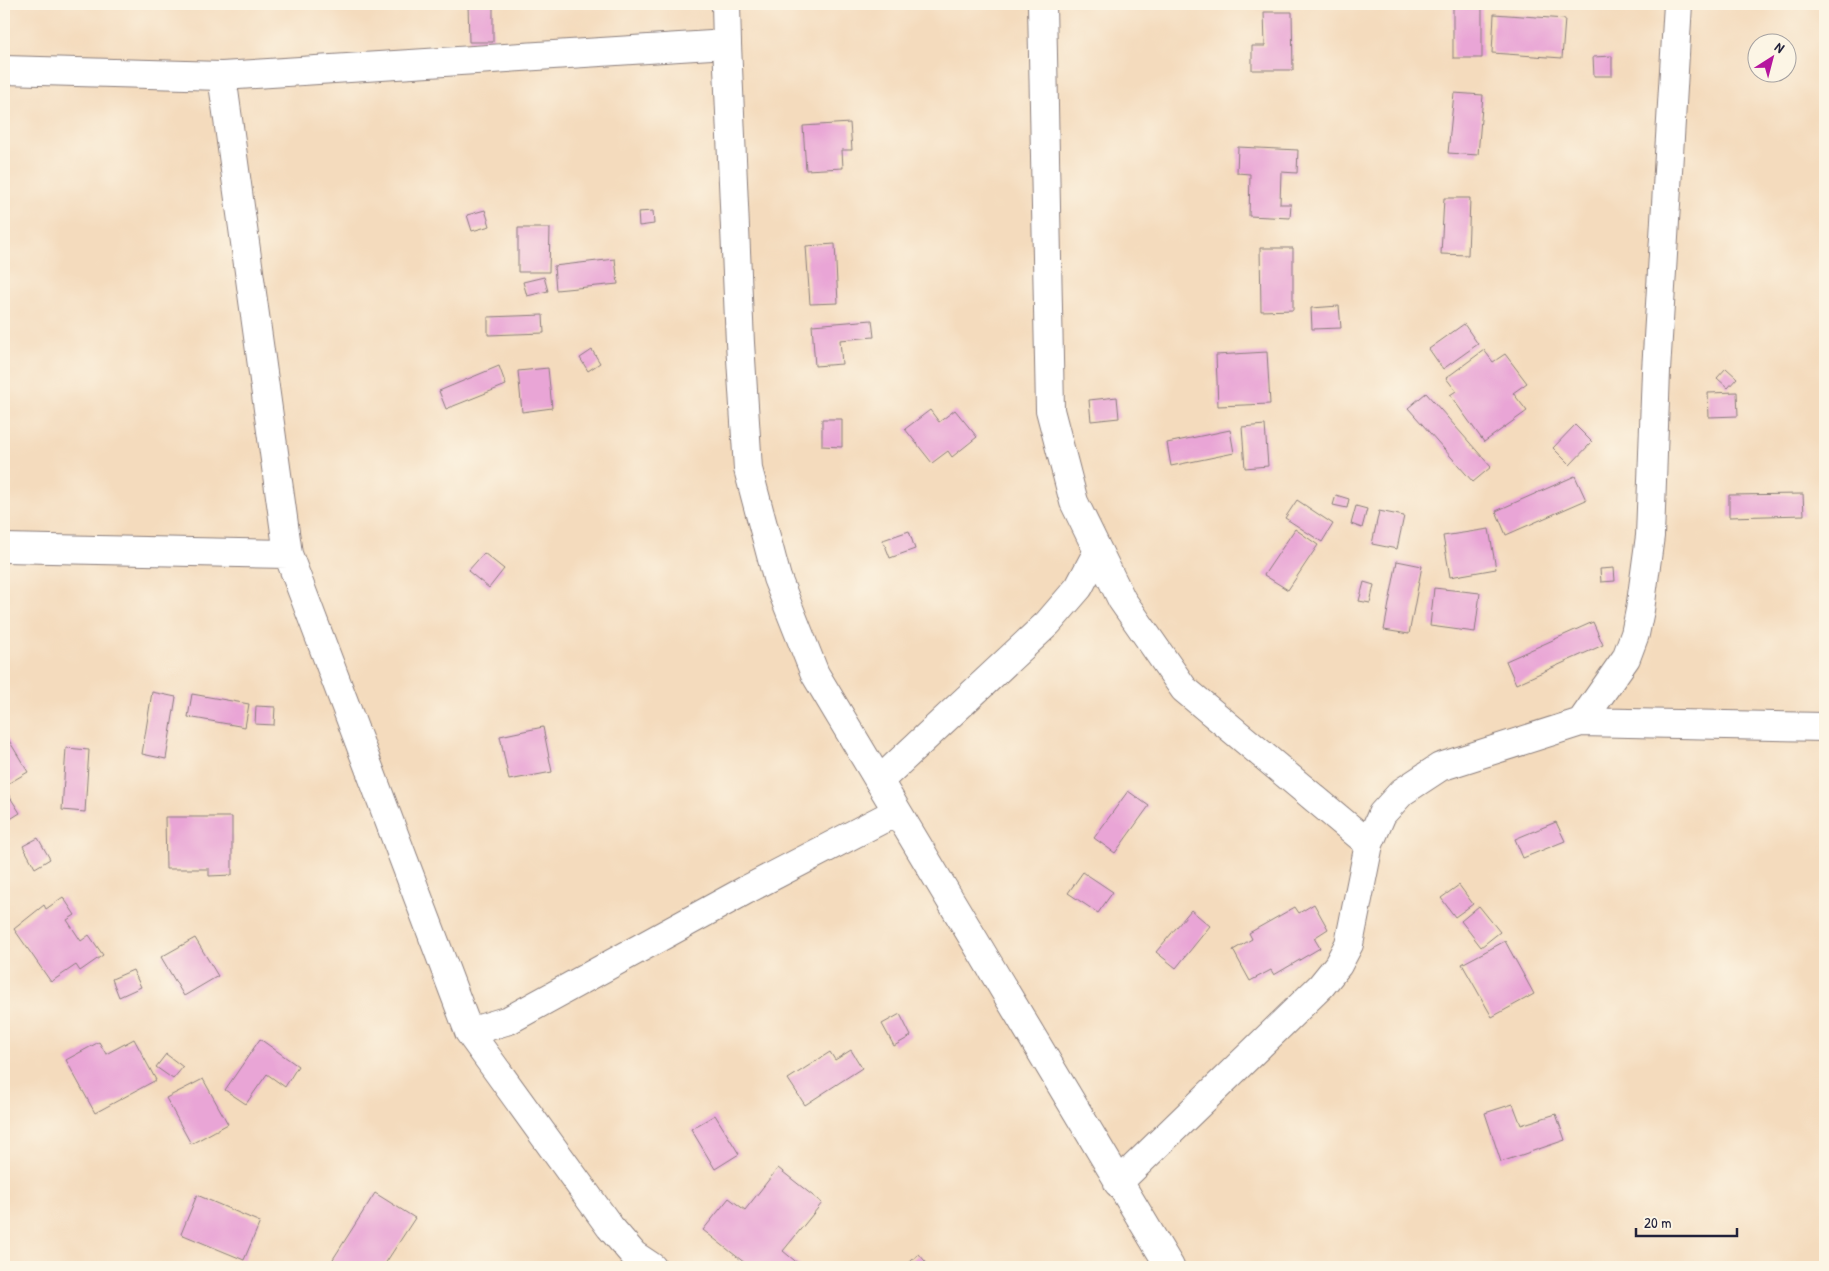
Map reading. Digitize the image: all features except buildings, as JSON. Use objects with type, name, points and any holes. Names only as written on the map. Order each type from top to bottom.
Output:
[{"type":"street","points":[[726,4],[740,343],[748,469],[777,578],[815,674],[1170,1267]]},
{"type":"street","points":[[1042,4],[1050,410],[1074,502],[1122,600],[1184,689],[1369,844]]},
{"type":"street","points":[[1581,722],[1626,658],[1635,634],[1650,536],[1656,371],[1678,4]]},
{"type":"street","points":[[4,70],[222,76],[727,44]]},
{"type":"street","points":[[222,76],[288,554],[469,1032],[610,1227],[634,1255],[652,1267]]},
{"type":"street","points":[[4,548],[288,554]]},
{"type":"street","points":[[878,781],[1048,623],[1078,587],[1098,551]]},
{"type":"street","points":[[1118,1183],[1321,986],[1338,965],[1349,944],[1369,844],[1382,814],[1402,792],[1440,767],[1581,722],[1825,727]]},
{"type":"street","points":[[469,1032],[509,1020],[746,890],[896,812]]}]
